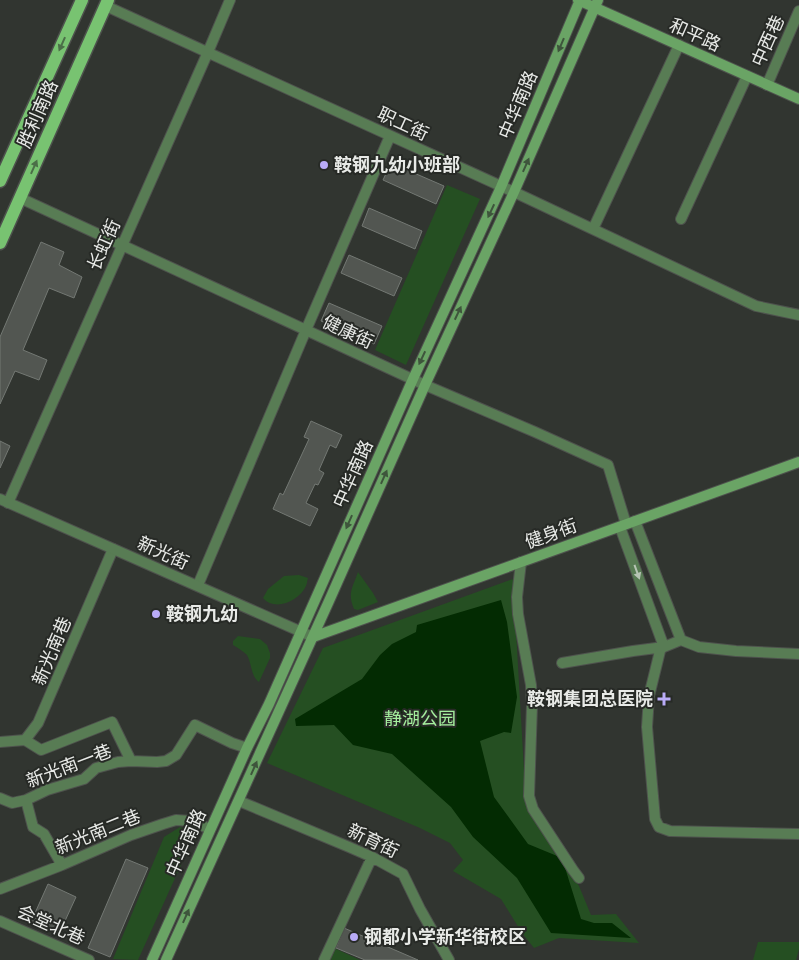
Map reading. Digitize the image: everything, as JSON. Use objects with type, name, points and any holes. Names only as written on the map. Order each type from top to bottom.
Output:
[{"type":"main road","name":"胜利南路","points":[[0,181],[82,0]]},
{"type":"main road","name":"和平路","points":[[579,0],[596,4],[679,45],[799,99]]},
{"type":"main road","name":"中华南路","points":[[152,960],[413,379],[502,187],[579,0]]},
{"type":"main road","name":"胜利南路","points":[[0,243],[107,3]]},
{"type":"main road","name":"中华南路","points":[[166,960],[514,192],[596,4]]},
{"type":"main road","name":"健身街","points":[[313,637],[799,462]]},
{"type":"street","name":"长虹街","points":[[4,501],[122,245],[230,0]]},
{"type":"street","name":"职工街","points":[[107,3],[208,52],[514,192],[756,306],[799,315]]},
{"type":"street","name":"中西巷","points":[[767,85],[799,11]]},
{"type":"street","points":[[593,230],[679,45]]},
{"type":"street","points":[[681,219],[747,76]]},
{"type":"street","points":[[198,585],[390,136]]},
{"type":"street","name":"健康街","points":[[20,198],[425,385],[608,465],[627,524]]},
{"type":"street","name":"新光街","points":[[4,501],[313,637]]},
{"type":"street","points":[[627,524],[681,640]]},
{"type":"street","points":[[627,524],[662,647],[649,696],[647,726],[655,819],[659,827],[670,831],[799,834]]},
{"type":"street","name":"新光南巷","points":[[25,740],[38,723],[113,549]]},
{"type":"street","points":[[521,562],[517,598],[518,614],[531,685],[532,705],[529,796],[533,809],[579,878]]},
{"type":"street","points":[[562,664],[662,647],[681,640],[699,646],[718,649],[799,654]]},
{"type":"street","points":[[0,742],[25,740],[42,750],[112,722],[131,761]]},
{"type":"street","name":"新光南一巷","points":[[0,798],[12,803],[26,800],[47,790],[84,778],[96,768],[118,762],[166,761],[176,755],[195,725],[247,748]]},
{"type":"street","points":[[26,800],[33,827],[44,834],[62,865]]},
{"type":"street","name":"新育街","points":[[239,801],[372,857],[403,874],[420,909],[449,960]]},
{"type":"street","name":"新光南二巷","points":[[0,889],[131,835],[176,820],[191,821],[210,829]]},
{"type":"street","points":[[324,960],[372,857]]},
{"type":"street","name":"会堂北巷","points":[[0,921],[89,960]]},
{"type":"green space","points":[[447,185],[480,199],[406,365],[375,350]]},
{"type":"green space","points":[[358,572],[378,602],[358,610],[354,609],[351,594]]},
{"type":"green space","points":[[299,575],[308,578],[307,584],[303,591],[292,600],[286,603],[274,604],[263,598],[268,589],[284,576]]},
{"type":"green space","name":"静湖公园","points":[[513,579],[526,805],[579,886],[591,915],[616,914],[639,943],[559,938],[534,948],[522,933],[501,899],[453,871],[463,860],[450,843],[420,828],[267,763],[323,648]]},
{"type":"green space","points":[[238,636],[260,639],[267,645],[270,658],[259,682],[254,677],[247,655],[233,645],[233,641]]},
{"type":"green space","points":[[180,827],[195,834],[138,960],[113,959],[164,837]]},
{"type":"green space","points":[[758,942],[799,942],[796,960],[753,960]]},
{"type":"green space","points":[[334,948],[360,960],[328,960]]},
{"type":"shaded area","points":[[501,600],[507,622],[517,697],[511,733],[504,732],[480,741],[494,797],[528,844],[562,858],[581,919],[594,923],[612,923],[631,938],[551,933],[517,878],[473,837],[451,807],[392,754],[353,745],[334,725],[296,726],[295,719],[362,679],[380,655],[392,644],[416,632],[417,625]]},
{"type":"building","points":[[391,163],[444,186],[436,204],[383,180]]},
{"type":"building","points":[[369,208],[422,231],[415,249],[362,226]]},
{"type":"building","points":[[41,242],[64,252],[59,265],[82,277],[74,298],[49,288],[23,350],[47,360],[39,380],[15,371],[0,404],[0,337]]},
{"type":"building","points":[[349,255],[402,278],[394,296],[341,273]]},
{"type":"building","points":[[329,303],[382,326],[374,344],[321,321]]},
{"type":"building","points":[[311,421],[342,435],[336,448],[330,445],[319,470],[324,473],[318,485],[315,484],[306,503],[318,509],[310,526],[273,509],[280,493],[283,495],[309,439],[304,437]]},
{"type":"building","points":[[0,441],[10,446],[0,468]]},
{"type":"building","points":[[126,859],[148,868],[110,957],[88,948]]},
{"type":"building","points":[[48,884],[76,897],[59,934],[31,922]]},
{"type":"building","name":"钢都小学新华街校区","points":[[344,928],[418,960],[365,960],[336,948]]},
{"type":"place","name":"鞍钢九幼小班部","points":[[324,165]]},
{"type":"place","name":"鞍钢九幼","points":[[156,614]]},
{"type":"place","name":"鞍钢集团总医院","points":[[664,699]]},
{"type":"place","name":"钢都小学新华街校区","points":[[354,937]]}]
